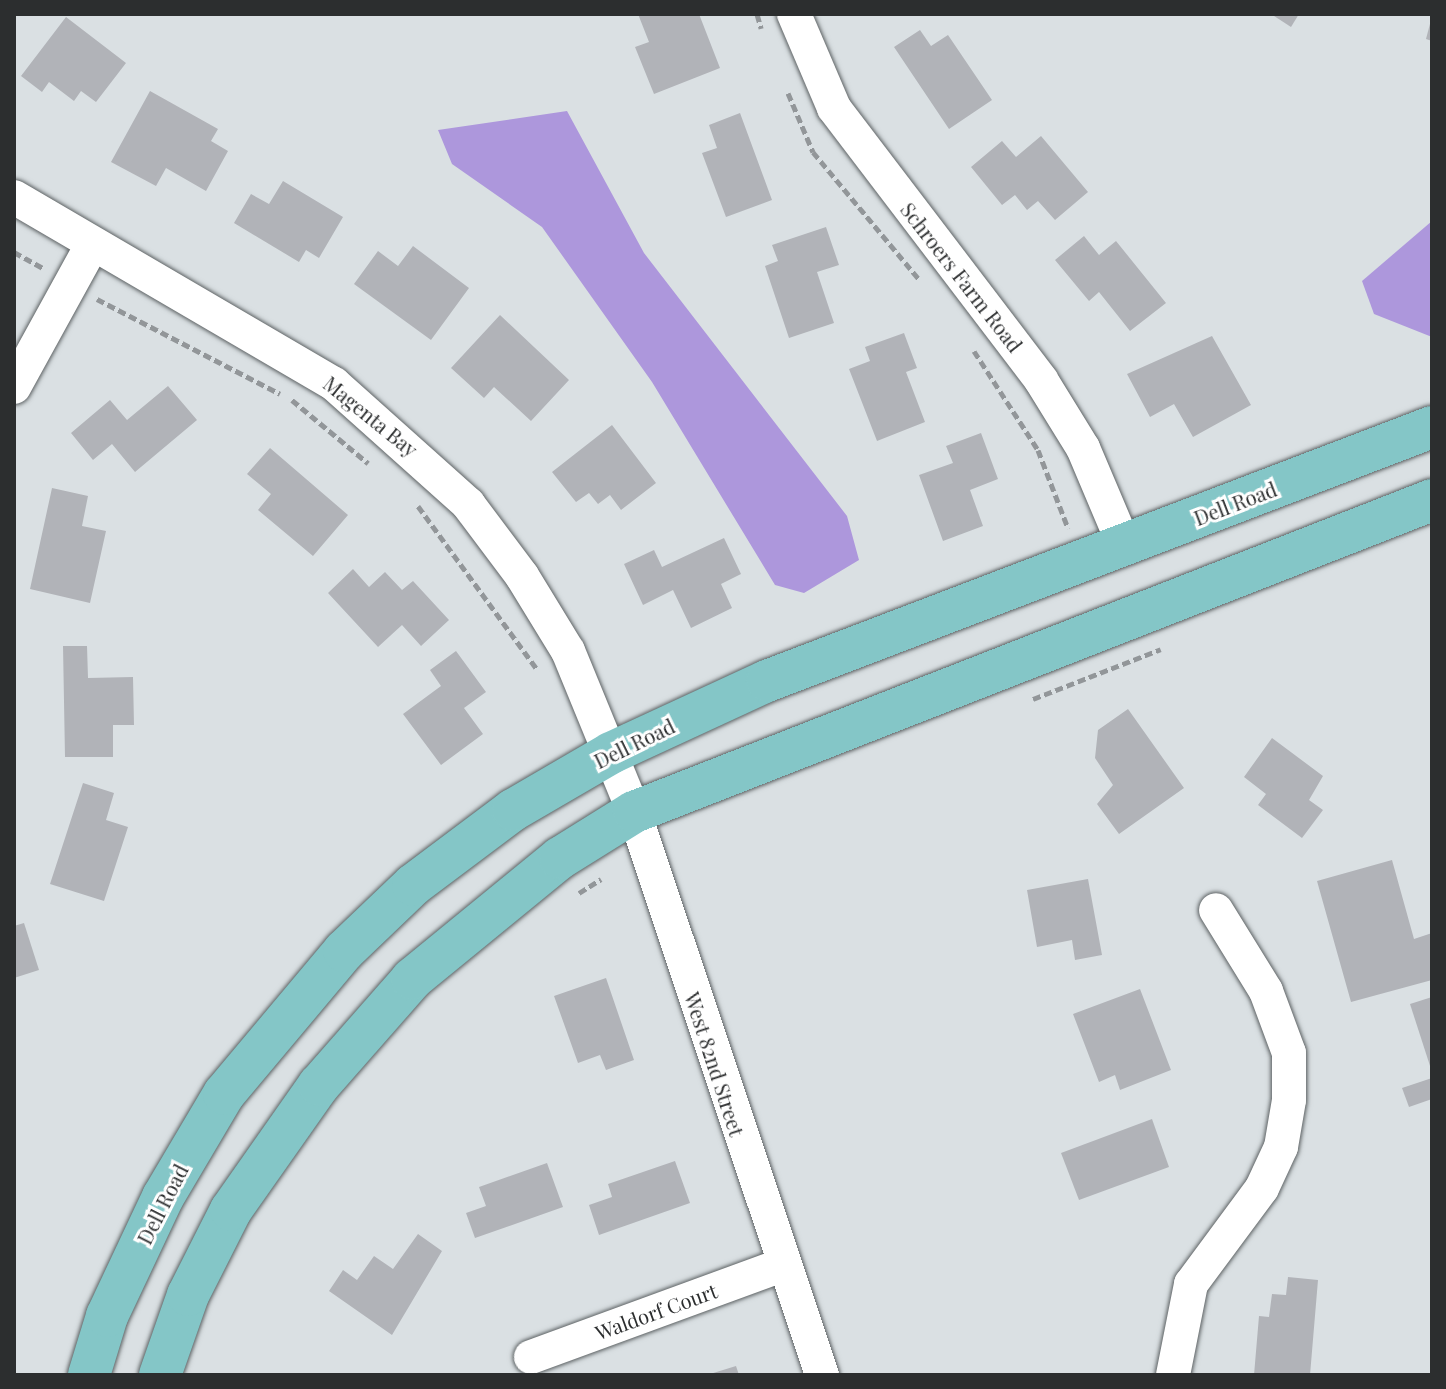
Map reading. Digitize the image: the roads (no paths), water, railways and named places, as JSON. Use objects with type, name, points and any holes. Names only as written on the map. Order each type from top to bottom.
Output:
[{"type":"main road","name":"Dell Road","points":[[89,1375],[107,1316],[163,1197],[224,1094],[268,1040],[413,885],[513,810],[611,753],[767,681],[1432,427]]},
{"type":"main road","points":[[160,1375],[188,1295],[231,1210],[319,1085],[415,977],[533,877],[1432,500]]},
{"type":"street","name":"Schroers Farm Road","points":[[794,14],[834,108],[1041,380],[1083,448],[1124,545]]},
{"type":"street","name":"Magenta Bay","points":[[14,197],[91,247],[260,337],[334,384],[404,441],[468,504],[522,576],[568,651],[611,753]]},
{"type":"street","points":[[14,387],[91,247]]},
{"type":"street","name":"West 82nd Street","points":[[611,753],[782,1265],[822,1375]]},
{"type":"street","points":[[1173,1375],[1191,1284],[1262,1188],[1281,1147],[1289,1053],[1266,991],[1216,910]]},
{"type":"street","name":"Waldorf Court","points":[[531,1357],[782,1265]]}]
